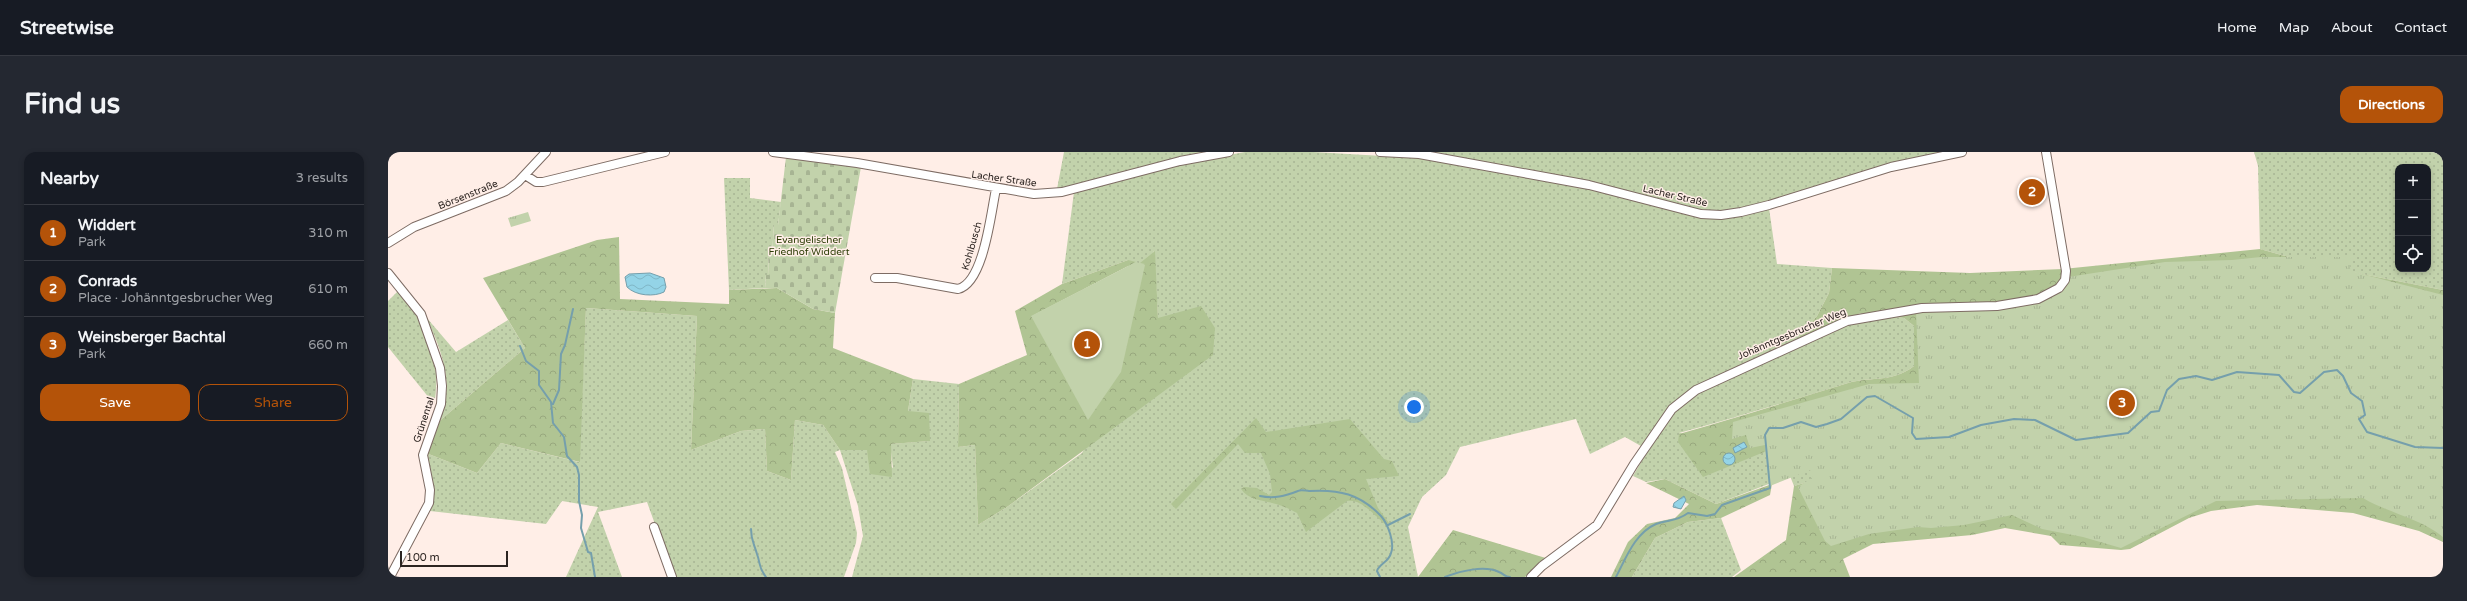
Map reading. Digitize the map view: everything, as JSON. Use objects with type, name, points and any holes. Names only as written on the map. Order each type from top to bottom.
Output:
[{"type":"street","name":"Börsenstraße","points":[[388,243],[414,227],[501,193],[512,187],[546,152]]},
{"type":"street","points":[[525,175],[536,182],[543,182],[665,152]]},
{"type":"street","name":"Lacher Straße","points":[[773,152],[823,155],[996,189],[1034,194],[1054,194],[1180,161],[1230,152]]},
{"type":"street","name":"Lacher Straße","points":[[1380,152],[1419,154],[1589,185],[1701,214],[1721,215],[1762,207],[1891,167],[1962,152]]},
{"type":"street","name":"Johänntgesbrucher Weg","points":[[1531,576],[1597,525],[1634,464],[1672,409],[1696,390],[1764,357],[1856,318],[1922,308],[2005,305],[2038,299],[2057,290],[2065,280],[2066,271],[2046,152]]},
{"type":"street","name":"Kohlbusch","points":[[875,278],[897,278],[958,289],[966,286],[973,279],[980,261],[996,189]]},
{"type":"street","name":"Grünental","points":[[388,273],[422,314],[438,362],[442,386],[439,409],[423,455],[430,490],[429,503],[390,577]]},
{"type":"street","points":[[654,527],[672,577]]},
{"type":"green space","points":[[1064,152],[1209,152],[1057,189]]},
{"type":"green space","points":[[1245,152],[1313,152],[1418,158],[1588,188],[1706,218],[1733,217],[1769,208],[1777,264],[1832,268],[1829,293],[1817,316],[1799,337],[1811,343],[1860,313],[1904,318],[1914,326],[1914,366],[1898,375],[1848,383],[1679,433],[1781,445],[1876,462],[1794,486],[1790,476],[1716,504],[1665,479],[1646,482],[1633,476],[1648,450],[1625,437],[1590,454],[1576,419],[1460,447],[1446,475],[1422,497],[1408,527],[1418,577],[852,577],[863,536],[858,506],[840,450],[867,450],[893,468],[890,444],[929,441],[908,411],[913,379],[959,384],[958,447],[975,445],[978,525],[1007,507],[1082,453],[1158,318],[1154,251],[1121,372],[1128,260],[1062,284],[1074,192],[1185,163]]},
{"type":"green space","points":[[1426,152],[1952,152],[1744,208],[1718,212],[1695,210]]},
{"type":"green space","points":[[2254,152],[2443,152],[2443,290],[2321,266],[2260,249],[2258,166]]},
{"type":"green space","name":"Evangelischer Friedhof Widdert","points":[[786,157],[861,167],[835,313],[813,309],[777,288],[766,288],[765,275],[769,275],[768,255],[772,254],[774,225],[778,225]]},
{"type":"green space","points":[[724,178],[750,178],[750,198],[781,202],[778,225],[774,225],[772,254],[768,255],[769,275],[765,275],[766,288],[729,290]]},
{"type":"green space","points":[[528,212],[531,221],[511,227],[508,218]]},
{"type":"green space","points":[[619,237],[620,299],[729,304],[729,290],[777,288],[813,309],[835,313],[833,348],[913,379],[908,411],[929,413],[930,441],[891,444],[892,477],[870,474],[867,450],[840,450],[823,425],[795,420],[791,480],[767,471],[765,429],[741,431],[691,450],[697,316],[586,308],[580,462],[501,443],[477,473],[426,453],[436,424],[525,348],[483,278],[597,240]]},
{"type":"green space","points":[[2260,249],[2321,266],[2443,290],[2443,542],[2419,531],[2353,513],[2257,505],[2211,511],[2189,518],[2130,549],[2121,550],[2060,545],[2051,536],[2005,528],[1972,535],[1873,544],[1843,559],[1850,577],[1734,577],[1786,540],[1794,486],[1876,462],[1781,445],[1703,477],[1678,442],[1679,434],[1848,383],[1898,375],[1914,366],[1914,326],[1904,318],[1860,313],[1811,343],[1799,337],[1817,316],[1829,293],[1832,268],[1970,273],[2063,269]]},
{"type":"green space","points":[[1155,251],[1158,318],[1201,306],[1215,328],[1213,355],[1007,507],[978,525],[975,445],[958,447],[959,384],[1027,355],[1015,311],[1062,284],[1128,260],[1136,262],[1032,316],[1145,264],[1140,263]]},
{"type":"green space","points":[[2261,257],[2351,257],[2350,271],[2443,295],[2443,537],[2434,530],[2414,520],[2383,508],[2363,498],[2216,501],[2121,548],[2083,537],[2042,529],[2012,515],[1964,525],[1931,528],[1918,527],[1869,534],[1831,546],[1825,541],[1798,487],[1813,477],[1810,470],[1770,486],[1765,445],[1750,448],[1746,435],[1732,439],[1733,422],[1869,384],[1919,383],[1916,311],[2038,302],[2068,277],[2165,262],[2232,260]]},
{"type":"green space","points":[[1136,262],[1145,265],[1121,372],[1088,420],[1031,316]]},
{"type":"green space","points":[[398,291],[417,314],[429,337],[436,371],[436,394],[434,404],[388,347],[388,301]]},
{"type":"green space","points":[[586,308],[697,316],[691,450],[741,431],[765,429],[767,471],[791,480],[795,420],[823,425],[840,450],[835,452],[842,468],[857,533],[856,543],[844,577],[674,577],[647,502],[598,512],[622,577],[566,577],[598,507],[562,501],[546,524],[430,511],[432,502],[426,453],[477,473],[501,443],[579,462]]},
{"type":"green space","points":[[426,317],[456,352],[508,320],[525,348],[436,424],[445,396],[446,373],[438,344]]},
{"type":"green space","points":[[1256,418],[1266,432],[1350,419],[1384,459],[1392,461],[1399,476],[1366,479],[1378,508],[1389,523],[1386,525],[1363,505],[1357,502],[1347,501],[1306,532],[1297,513],[1279,505],[1257,500],[1244,493],[1241,489],[1244,487],[1257,488],[1269,495],[1272,492],[1270,474],[1261,453],[1245,453],[1238,444],[1176,509],[1171,504]]},
{"type":"green space","points":[[1665,479],[1716,504],[1772,484],[1770,495],[1721,518],[1688,522],[1655,538],[1632,577],[1611,577],[1628,542],[1647,524],[1675,518],[1689,504],[1646,483]]},
{"type":"green space","points":[[1721,518],[1741,570],[1732,577],[1632,577],[1655,538],[1688,522]]},
{"type":"green space","points":[[1453,530],[1549,559],[1525,577],[1418,577]]},
{"type":"water","points":[[650,273],[664,278],[666,287],[664,292],[655,295],[645,295],[635,292],[627,287],[625,277],[629,274]]},
{"type":"water","points":[[1744,442],[1747,447],[1735,453],[1733,448]]},
{"type":"water","points":[[1727,453],[1731,453],[1735,459],[1731,465],[1727,465],[1723,461],[1723,457]]},
{"type":"water","points":[[1684,496],[1686,500],[1681,509],[1673,507],[1674,503]]},
{"type":"waterway","points":[[553,404],[559,390],[561,354],[565,345],[573,309]]},
{"type":"waterway","points":[[520,346],[526,361],[539,371],[539,385],[551,402],[553,423],[564,437],[567,456],[577,467],[579,475],[579,501],[582,515],[581,528],[588,552],[591,553],[595,577]]},
{"type":"waterway","points":[[1616,577],[1632,547],[1642,533],[1649,528],[1661,522],[1680,518],[1688,513],[1707,516],[1715,514],[1722,505],[1770,488],[1765,435],[1769,428],[1783,428],[1801,422],[1816,427],[1827,424],[1841,419],[1867,397],[1875,396],[1913,418],[1912,433],[1916,439],[1949,437],[1981,425],[2014,419],[2035,420],[2076,440],[2128,433],[2151,412],[2159,411],[2167,390],[2179,379],[2196,376],[2212,380],[2237,372],[2279,375],[2294,392],[2300,393],[2324,372],[2337,370],[2343,376],[2351,393],[2362,401],[2365,415],[2359,419],[2367,432],[2415,447],[2443,448]]},
{"type":"waterway","points":[[1260,496],[1279,496],[1301,490],[1330,491],[1348,494],[1365,503],[1384,519],[1391,539],[1392,549],[1390,556],[1377,571],[1380,577]]},
{"type":"waterway","points":[[1388,525],[1410,514]]},
{"type":"waterway","points":[[751,529],[752,539],[761,568],[766,577]]},
{"type":"waterway","points":[[1445,577],[1465,571],[1479,569],[1493,570],[1510,577]]},
{"type":"place","name":"Conrads","points":[[2032,192]]},
{"type":"place","name":"Widdert","points":[[1087,344]]},
{"type":"place","name":"Weinsberger Bachtal","points":[[2122,403]]}]
